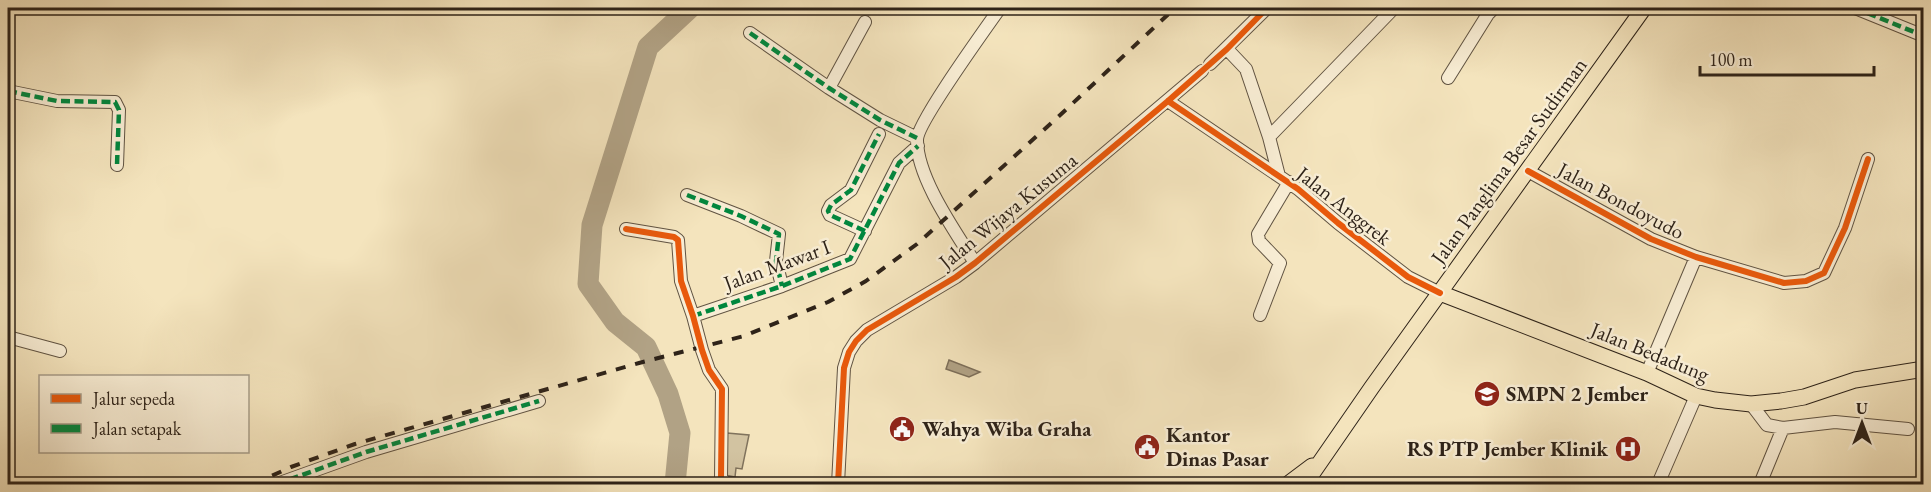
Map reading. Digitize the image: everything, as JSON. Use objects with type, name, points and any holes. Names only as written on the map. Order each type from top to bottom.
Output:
[{"type":"main road","name":"Jalan Panglima Besar Sudirman","points":[[1305,484],[1528,171],[1637,11]]},
{"type":"main road","name":"Jalan Bedadung","points":[[1440,293],[1647,373],[1696,396],[1715,400],[1751,404],[1804,397],[1855,380],[1923,369]]},
{"type":"main road","name":"Jalan Panglima Besar Sudirman","points":[[1288,484],[1324,457]]},
{"type":"street","name":"Jalan Mawar I","points":[[693,316],[782,286],[850,259],[899,163],[918,142],[927,116],[1000,8]]},
{"type":"street","name":"Jalan Wijaya Kusuma","points":[[838,484],[842,384],[849,352],[867,330],[956,278],[975,263],[1206,68],[1267,8]]},
{"type":"street","points":[[1269,137],[1394,8]]},
{"type":"street","points":[[1448,78],[1494,8]]},
{"type":"street","points":[[1855,8],[1923,36]]},
{"type":"street","points":[[829,88],[866,22]]},
{"type":"street","points":[[750,33],[829,88],[918,142],[934,196],[975,263]]},
{"type":"street","name":"Jalan Anggrek","points":[[1227,49],[1246,69],[1284,179]]},
{"type":"street","points":[[8,90],[57,100],[115,102],[119,110],[117,165]]},
{"type":"street","name":"Jalan Anggrek","points":[[1168,101],[1284,179],[1408,277],[1440,293]]},
{"type":"street","points":[[865,231],[828,211],[831,205],[851,190],[879,134]]},
{"type":"street","name":"Jalan Bondoyudo","points":[[1528,171],[1651,239],[1696,257],[1784,283],[1806,281],[1824,273],[1845,228],[1868,159]]},
{"type":"street","points":[[1260,315],[1280,263],[1259,240],[1258,234],[1284,179]]},
{"type":"street","points":[[687,195],[741,216],[778,234],[776,261],[782,286]]},
{"type":"street","points":[[626,229],[677,239],[681,281],[709,370],[722,389],[721,478],[726,483],[741,484]]},
{"type":"street","points":[[1647,373],[1696,257]]},
{"type":"street","points":[[8,337],[60,351]]},
{"type":"street","points":[[1658,484],[1696,396]]},
{"type":"street","points":[[277,484],[366,452],[539,401]]},
{"type":"street","points":[[1751,404],[1767,425],[1783,428],[1835,422],[1908,429]]},
{"type":"street","points":[[1760,484],[1783,428]]},
{"type":"shaded area","points":[[949,360],[980,372],[969,377],[946,369]]},
{"type":"shaded area","points":[[727,433],[749,435],[742,469],[736,468],[735,477],[725,475]]},
{"type":"waterway","points":[[675,484],[680,433],[668,394],[646,347],[615,322],[588,284],[592,225],[648,47],[690,8]]},
{"type":"railway","points":[[254,484],[291,467],[355,444],[639,363],[744,336],[828,302],[866,281],[917,244],[1175,8]]},
{"type":"marked path","points":[[1855,8],[1924,36]]},
{"type":"marked path","points":[[750,33],[829,88],[880,120],[917,138]]},
{"type":"marked path","points":[[8,91],[57,101],[115,102],[119,110],[117,165]]},
{"type":"marked path","points":[[865,231],[830,215],[828,211],[831,205],[851,190],[879,134]]},
{"type":"marked path","points":[[693,316],[782,286],[850,259],[899,163],[918,146]]},
{"type":"marked path","points":[[687,195],[779,234],[776,261],[782,286]]},
{"type":"marked path","points":[[277,484],[366,452],[539,401]]},
{"type":"cycle path","points":[[838,484],[844,368],[849,352],[856,341],[867,330],[956,277],[975,263],[1168,101],[1227,49],[1267,8]]},
{"type":"cycle path","points":[[1168,101],[1298,189],[1408,277],[1440,293]]},
{"type":"cycle path","points":[[1528,171],[1651,239],[1696,257],[1784,283],[1806,281],[1824,273],[1845,228],[1868,159]]},
{"type":"cycle path","points":[[626,229],[674,237],[678,240],[681,281],[709,370],[722,389],[721,478],[726,483],[741,484]]},
{"type":"place","name":"SMPN 2 Jember","points":[[1487,394]]},
{"type":"place","name":"Wahya Wiba Graha","points":[[902,429]]},
{"type":"place","name":"Kantor Dinas Pasar","points":[[1147,447]]},
{"type":"place","name":"RS PTP Jember Klinik","points":[[1628,449]]}]
